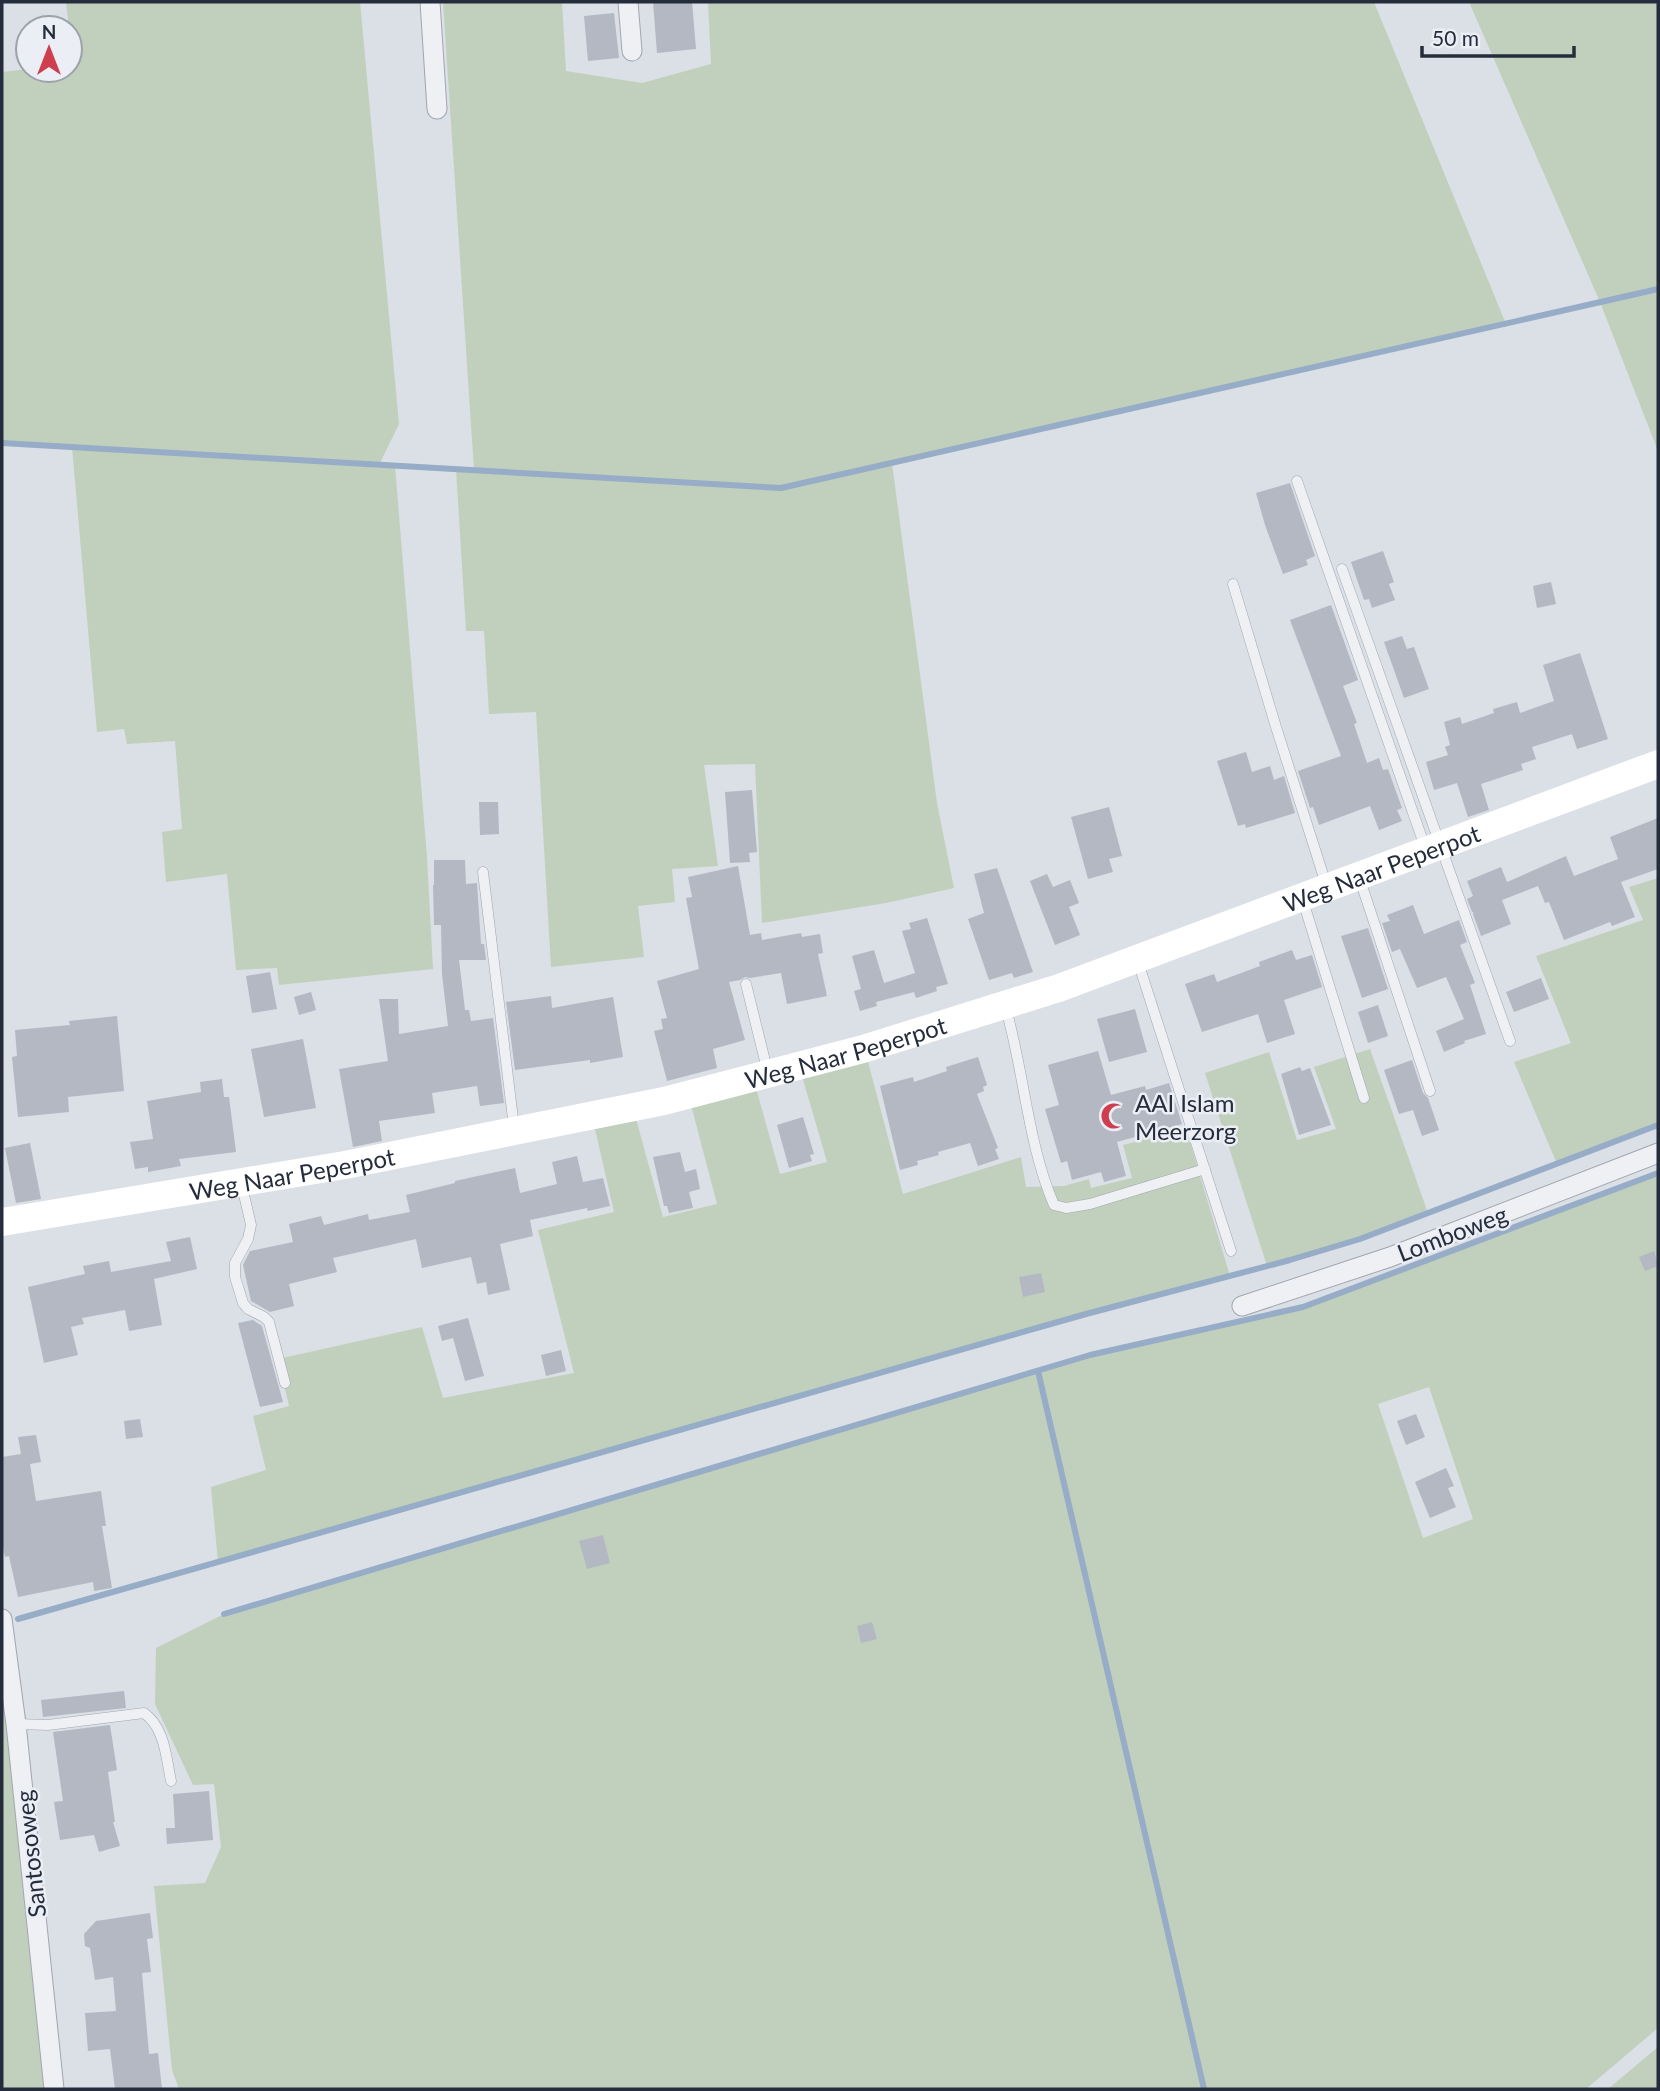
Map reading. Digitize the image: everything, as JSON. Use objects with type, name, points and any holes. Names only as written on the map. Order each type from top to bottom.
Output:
[{"type":"street","points":[[430,2],[437,109]]},
{"type":"street","points":[[628,2],[632,51]]},
{"type":"street","name":"Weg Naar Peperpot","points":[[2,1223],[345,1165],[664,1101],[863,1049],[1059,988],[1658,764]]},
{"type":"street","name":"Lomboweg","points":[[1242,1306],[1390,1257],[1658,1153]]},
{"type":"street","name":"Santosoweg","points":[[3,1629],[16,1724],[54,2089]]},
{"type":"lane","points":[[1297,481],[1433,848],[1510,1041]]},
{"type":"lane","points":[[1342,569],[1433,848]]},
{"type":"lane","points":[[1233,584],[1276,727],[1364,1098]]},
{"type":"lane","points":[[483,872],[515,1131]]},
{"type":"lane","points":[[1359,876],[1430,1091]]},
{"type":"lane","points":[[1137,958],[1231,1251]]},
{"type":"lane","points":[[746,984],[768,1074]]},
{"type":"lane","points":[[1005,1005],[1041,1168],[1054,1205],[1066,1208],[1090,1204],[1205,1169]]},
{"type":"lane","points":[[241,1182],[251,1225],[248,1239],[235,1263],[235,1277],[243,1303],[269,1322],[285,1383]]},
{"type":"lane","points":[[16,1724],[48,1724],[144,1713],[160,1730],[171,1781]]},
{"type":"green space","points":[[66,2],[360,2],[399,424],[379,465],[395,466],[427,857],[433,969],[279,985],[277,968],[236,970],[227,874],[166,882],[162,832],[182,829],[175,741],[127,744],[124,729],[97,732],[72,447],[2,443],[2,72],[14,71],[14,84],[84,84],[84,14],[67,14]]},
{"type":"green space","points":[[443,2],[562,2],[566,71],[642,83],[711,64],[708,2],[1374,2],[1506,324],[892,463],[937,803],[954,888],[886,903],[762,923],[755,764],[704,765],[718,866],[672,869],[675,902],[638,906],[644,957],[551,967],[536,712],[489,714],[484,631],[466,631],[456,469],[474,470]]},
{"type":"green space","points":[[1469,2],[1658,2],[1658,451],[1600,302]]},
{"type":"green space","points":[[1658,878],[1658,1125],[1557,1164],[1514,1062],[1571,1043],[1536,956],[1643,920],[1629,887]]},
{"type":"green space","points":[[1370,1049],[1428,1213],[1360,1239],[1267,1266],[1205,1073],[1269,1052],[1297,1140],[1336,1129],[1314,1067]]},
{"type":"green space","points":[[867,1058],[903,1194],[1021,1157],[1026,1187],[1064,1186],[1089,1179],[1091,1188],[1132,1178],[1123,1145],[1186,1129],[1230,1276],[1086,1314],[218,1562],[211,1487],[266,1470],[253,1416],[289,1406],[278,1359],[422,1327],[443,1398],[574,1373],[538,1230],[614,1212],[595,1129],[636,1119],[663,1217],[717,1204],[691,1105],[756,1088],[780,1174],[827,1162],[802,1076]]},
{"type":"green space","points":[[1658,1173],[1658,2028],[1586,2089],[179,2089],[172,2070],[154,1886],[205,1883],[221,1847],[214,1784],[193,1785],[155,1704],[156,1648],[224,1614],[1090,1355],[1303,1307]],"holes":[[[1429,1387],[1473,1519],[1423,1538],[1378,1404]]]},
{"type":"green space","points":[[2,1650],[47,2089],[2,2089]]},
{"type":"green space","points":[[1658,2047],[1658,2089],[1608,2089]]},
{"type":"building","points":[[653,2],[692,2],[696,49],[657,53]]},
{"type":"building","points":[[614,13],[619,58],[588,61],[584,16]]},
{"type":"building","points":[[1290,483],[1315,556],[1306,560],[1308,565],[1283,574],[1256,493]]},
{"type":"building","points":[[1383,551],[1394,582],[1389,584],[1395,600],[1372,608],[1369,599],[1364,600],[1351,562]]},
{"type":"building","points":[[1551,582],[1556,604],[1537,608],[1533,586]]},
{"type":"building","points":[[1331,605],[1358,680],[1343,686],[1357,723],[1354,724],[1367,763],[1379,758],[1383,770],[1388,769],[1402,808],[1397,810],[1402,821],[1379,830],[1370,806],[1319,825],[1313,807],[1310,808],[1298,771],[1341,756],[1290,620]]},
{"type":"building","points":[[1402,636],[1407,649],[1414,647],[1429,689],[1404,698],[1384,642]]},
{"type":"building","points":[[1580,653],[1608,739],[1577,749],[1572,734],[1532,747],[1536,759],[1521,764],[1523,770],[1481,784],[1489,810],[1468,817],[1457,783],[1434,790],[1426,762],[1448,755],[1445,747],[1450,745],[1444,722],[1460,717],[1462,724],[1494,713],[1493,709],[1517,702],[1520,713],[1554,701],[1543,665]]},
{"type":"building","points":[[1246,752],[1252,772],[1270,766],[1274,780],[1284,776],[1295,813],[1246,828],[1245,824],[1238,826],[1217,761]]},
{"type":"building","points":[[752,790],[757,852],[749,853],[750,862],[730,863],[725,792]]},
{"type":"building","points":[[479,802],[498,802],[499,834],[480,835]]},
{"type":"building","points":[[1109,807],[1122,856],[1109,859],[1113,872],[1088,879],[1071,817]]},
{"type":"building","points":[[1658,818],[1658,869],[1621,882],[1635,917],[1612,926],[1610,922],[1564,940],[1549,902],[1545,903],[1538,886],[1502,900],[1511,924],[1481,936],[1467,899],[1473,896],[1467,881],[1501,867],[1507,882],[1566,856],[1574,876],[1618,859],[1610,837]]},
{"type":"building","points":[[434,860],[465,860],[466,884],[477,883],[481,944],[484,944],[486,960],[459,960],[465,1010],[469,1010],[471,1021],[493,1018],[504,1103],[480,1106],[477,1086],[432,1093],[435,1113],[379,1121],[382,1141],[353,1147],[339,1069],[388,1061],[379,999],[398,999],[399,1034],[448,1026],[442,974],[441,925],[434,925]]},
{"type":"building","points":[[738,866],[750,935],[761,933],[762,940],[801,933],[802,937],[820,934],[823,953],[818,954],[827,996],[787,1004],[781,973],[745,977],[729,982],[745,1040],[713,1049],[717,1068],[667,1081],[654,1031],[663,1029],[661,1019],[667,1018],[657,981],[699,969],[686,898],[692,897],[688,877]]},
{"type":"building","points":[[997,868],[1033,972],[1014,978],[1012,973],[989,980],[968,919],[984,913],[974,874]]},
{"type":"building","points":[[1047,874],[1053,887],[1070,880],[1079,903],[1069,907],[1080,935],[1055,945],[1030,881]]},
{"type":"building","points":[[1413,905],[1424,934],[1459,920],[1467,942],[1460,945],[1475,983],[1470,985],[1486,1034],[1464,1041],[1465,1043],[1444,1052],[1436,1031],[1464,1019],[1446,977],[1417,988],[1400,949],[1392,952],[1382,923],[1390,921],[1387,915]]},
{"type":"building","points":[[927,918],[948,984],[916,998],[914,992],[876,1002],[877,1006],[860,1011],[854,991],[861,989],[852,956],[874,950],[884,983],[915,973],[902,931],[911,929],[909,923]]},
{"type":"building","points":[[1368,928],[1388,989],[1362,998],[1341,936]]},
{"type":"building","points":[[1292,950],[1296,960],[1312,955],[1322,987],[1284,1000],[1295,1034],[1267,1043],[1258,1014],[1202,1032],[1185,984],[1214,974],[1217,982],[1260,966],[1259,962]]},
{"type":"building","points":[[270,972],[277,1009],[252,1013],[246,976]]},
{"type":"building","points":[[1541,978],[1549,999],[1514,1012],[1506,992]]},
{"type":"building","points":[[311,992],[316,1010],[299,1015],[294,997]]},
{"type":"building","points":[[551,996],[552,1008],[613,997],[623,1057],[515,1070],[506,1002]]},
{"type":"building","points":[[1378,1005],[1388,1036],[1368,1043],[1358,1012]]},
{"type":"building","points":[[1135,1009],[1147,1052],[1109,1062],[1097,1019]]},
{"type":"building","points":[[117,1016],[124,1091],[68,1097],[69,1112],[18,1117],[12,1057],[17,1056],[15,1030],[70,1025],[69,1021]]},
{"type":"building","points":[[303,1039],[316,1108],[264,1117],[251,1049]]},
{"type":"building","name":"AAI Islam Meerzorg","points":[[1098,1051],[1111,1095],[1145,1086],[1146,1090],[1169,1083],[1182,1124],[1117,1142],[1126,1176],[1104,1182],[1101,1172],[1072,1180],[1067,1161],[1061,1163],[1045,1109],[1059,1105],[1048,1065]]},
{"type":"building","points":[[978,1057],[987,1085],[983,1087],[984,1091],[977,1094],[998,1148],[995,1149],[999,1159],[978,1166],[970,1143],[938,1152],[939,1155],[917,1161],[918,1165],[900,1170],[880,1086],[913,1077],[914,1082],[947,1071],[946,1067]]},
{"type":"building","points":[[1412,1060],[1439,1130],[1422,1136],[1413,1110],[1399,1114],[1384,1070]]},
{"type":"building","points":[[1300,1067],[1302,1071],[1310,1068],[1331,1125],[1299,1135],[1281,1074]]},
{"type":"building","points":[[222,1079],[224,1097],[229,1097],[236,1152],[179,1159],[181,1166],[148,1172],[148,1167],[135,1169],[130,1142],[153,1139],[147,1101],[201,1092],[200,1082]]},
{"type":"building","points":[[803,1117],[814,1154],[810,1155],[812,1161],[789,1168],[777,1125]]},
{"type":"building","points":[[30,1143],[41,1199],[16,1203],[5,1148]]},
{"type":"building","points":[[680,1152],[685,1172],[696,1169],[700,1189],[689,1192],[693,1208],[669,1213],[667,1206],[664,1206],[653,1157]]},
{"type":"building","points":[[577,1156],[583,1182],[603,1178],[610,1206],[530,1220],[533,1236],[500,1244],[510,1290],[488,1295],[486,1282],[477,1284],[471,1257],[422,1268],[416,1239],[333,1258],[337,1272],[289,1284],[294,1306],[270,1312],[251,1301],[243,1265],[250,1251],[293,1242],[289,1224],[321,1216],[324,1225],[368,1214],[369,1220],[410,1212],[406,1195],[515,1168],[520,1193],[557,1184],[552,1162]]},
{"type":"building","points":[[190,1237],[197,1269],[154,1279],[162,1325],[129,1331],[125,1310],[82,1318],[84,1324],[71,1327],[78,1355],[44,1363],[28,1287],[85,1274],[83,1266],[109,1261],[111,1272],[171,1261],[166,1242]]},
{"type":"building","points":[[1654,1251],[1658,1266],[1645,1271],[1639,1257]]},
{"type":"building","points":[[1041,1273],[1045,1292],[1023,1297],[1019,1277]]},
{"type":"building","points":[[468,1318],[484,1376],[465,1381],[453,1338],[442,1341],[438,1326]]},
{"type":"building","points":[[253,1320],[262,1326],[283,1402],[260,1407],[238,1323]]},
{"type":"building","points":[[561,1350],[566,1371],[546,1376],[541,1355]]},
{"type":"building","points":[[1416,1414],[1425,1437],[1406,1445],[1397,1421]]},
{"type":"building","points":[[140,1419],[143,1437],[126,1439],[124,1421]]},
{"type":"building","points":[[36,1435],[41,1462],[30,1464],[36,1501],[101,1491],[106,1526],[102,1526],[112,1588],[94,1591],[93,1582],[18,1597],[9,1556],[5,1557],[2,1542],[2,1457],[21,1454],[18,1437]]},
{"type":"building","points":[[1446,1468],[1454,1486],[1448,1488],[1456,1507],[1430,1518],[1415,1482]]},
{"type":"building","points":[[603,1535],[610,1563],[587,1569],[579,1541]]},
{"type":"building","points":[[872,1622],[877,1639],[861,1643],[857,1626]]},
{"type":"building","points":[[124,1691],[126,1708],[43,1717],[41,1700]]},
{"type":"building","points":[[110,1725],[117,1770],[108,1772],[113,1822],[120,1846],[99,1852],[94,1835],[60,1840],[54,1802],[63,1801],[53,1732]]},
{"type":"building","points":[[209,1791],[213,1840],[167,1844],[166,1828],[175,1828],[173,1794]]},
{"type":"building","points":[[150,1913],[153,1938],[147,1939],[151,1972],[142,1973],[149,2054],[158,2053],[162,2089],[115,2089],[110,2049],[88,2051],[85,2013],[116,2011],[113,1977],[95,1980],[90,1948],[85,1946],[84,1934],[96,1921]]},
{"type":"waterway","points":[[2,443],[781,488],[1658,289]]},
{"type":"waterway","points":[[18,1619],[1086,1314],[1360,1239],[1658,1125]]},
{"type":"waterway","points":[[224,1614],[1090,1355],[1303,1307],[1658,1173]]},
{"type":"waterway","points":[[1038,1371],[1204,2089]]},
{"type":"place","name":"AAI Islam Meerzorg","points":[[1114,1116]]}]
